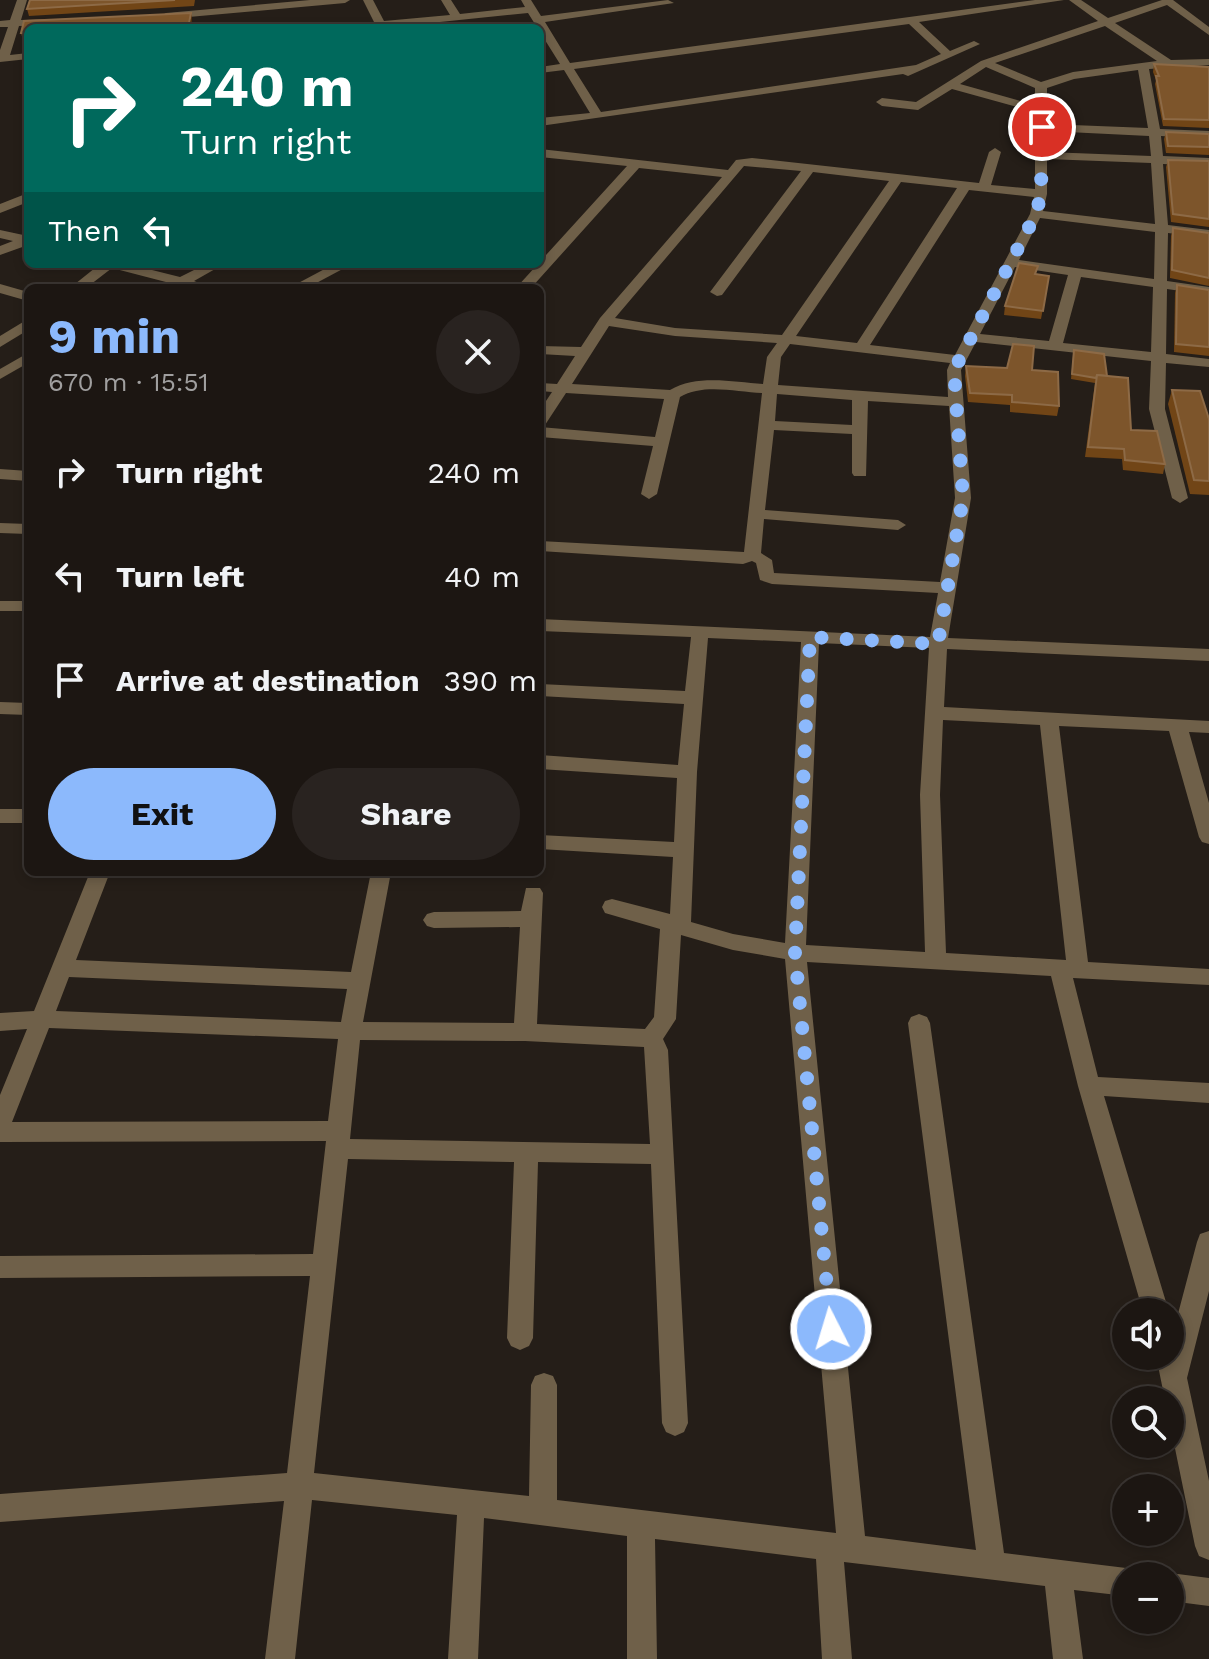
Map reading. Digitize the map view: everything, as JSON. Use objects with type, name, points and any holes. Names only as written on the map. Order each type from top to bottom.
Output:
[{"type":"street","points":[[22,0],[2,58],[24,56]]},
{"type":"street","points":[[193,24],[197,0]]},
{"type":"street","points":[[150,16],[345,0]]},
{"type":"street","points":[[368,0],[380,24]]},
{"type":"street","points":[[446,0],[457,17]]},
{"type":"street","points":[[544,70],[1059,0]]},
{"type":"street","points":[[1074,0],[1167,63]]},
{"type":"street","points":[[882,102],[918,106],[985,63],[1170,2],[1209,32]]},
{"type":"street","points":[[390,24],[531,10],[669,3]]},
{"type":"street","points":[[911,20],[948,55]]},
{"type":"street","points":[[0,24],[59,21]]},
{"type":"street","points":[[544,31],[598,116]]},
{"type":"street","points":[[894,81],[974,44]]},
{"type":"street","points":[[985,63],[1041,86],[1059,79],[1143,66],[1209,62]]},
{"type":"street","points":[[1143,66],[1155,132],[1162,229],[1157,409],[1180,498]]},
{"type":"street","points":[[544,122],[921,68]]},
{"type":"street","points":[[953,86],[1042,110]]},
{"type":"street","points":[[936,963],[930,795],[938,644],[945,588],[963,498],[954,370],[1036,214],[1041,194],[1041,86]]},
{"type":"street","points":[[1042,127],[1209,135]]},
{"type":"street","points":[[984,188],[995,152]]},
{"type":"street","points":[[544,154],[733,174]]},
{"type":"street","points":[[1042,155],[1209,162]]},
{"type":"street","points":[[544,166],[563,157]]},
{"type":"street","points":[[544,416],[605,321],[740,163],[1041,194]]},
{"type":"street","points":[[544,265],[635,165]]},
{"type":"street","points":[[717,292],[808,170]]},
{"type":"street","points":[[752,555],[774,357],[896,180]]},
{"type":"street","points":[[861,348],[965,186]]},
{"type":"street","points":[[0,209],[24,199]]},
{"type":"street","points":[[1036,214],[1209,234]]},
{"type":"street","points":[[0,234],[24,240]]},
{"type":"street","points":[[0,251],[24,242]]},
{"type":"street","points":[[1009,263],[1209,291]]},
{"type":"street","points":[[83,284],[105,268]]},
{"type":"street","points":[[127,268],[188,284]]},
{"type":"street","points":[[181,282],[209,268]]},
{"type":"street","points":[[304,284],[337,268]]},
{"type":"street","points":[[527,284],[541,268]]},
{"type":"street","points":[[1055,346],[1075,273]]},
{"type":"street","points":[[0,288],[24,296]]},
{"type":"street","points":[[605,321],[675,332],[784,339],[961,360]]},
{"type":"street","points":[[0,343],[24,326]]},
{"type":"street","points":[[972,337],[1209,363]]},
{"type":"street","points":[[544,350],[587,352]]},
{"type":"street","points":[[0,375],[24,360]]},
{"type":"street","points":[[544,387],[673,395],[686,387],[706,385],[955,402]]},
{"type":"street","points":[[649,494],[673,395]]},
{"type":"street","points":[[860,396],[860,473]]},
{"type":"street","points":[[766,425],[859,430]]},
{"type":"street","points":[[544,432],[661,442]]},
{"type":"street","points":[[758,514],[898,525]]},
{"type":"street","points":[[0,528],[24,529]]},
{"type":"street","points":[[544,546],[743,559],[752,555],[764,560],[766,576],[772,579],[945,588]]},
{"type":"street","points":[[0,606],[24,606]]},
{"type":"street","points":[[544,625],[1209,655]]},
{"type":"street","points":[[651,1038],[665,1019],[683,850],[700,631]]},
{"type":"street","points":[[810,637],[795,953],[841,1547],[837,1659]]},
{"type":"street","points":[[544,690],[695,698]]},
{"type":"street","points":[[0,708],[24,709]]},
{"type":"street","points":[[935,713],[1209,727]]},
{"type":"street","points":[[1049,719],[1069,971],[1089,1086],[1152,1298]]},
{"type":"street","points":[[1177,725],[1205,810],[1209,837]]},
{"type":"street","points":[[544,762],[687,772]]},
{"type":"street","points":[[0,816],[24,816]]},
{"type":"street","points":[[544,842],[683,850]]},
{"type":"street","points":[[0,1124],[98,876]]},
{"type":"street","points":[[280,1659],[350,1031],[380,876]]},
{"type":"street","points":[[525,1032],[533,893]]},
{"type":"street","points":[[612,907],[733,942],[795,953],[1209,977]]},
{"type":"street","points":[[434,920],[531,919]]},
{"type":"street","points":[[62,968],[358,981]]},
{"type":"street","points":[[0,1022],[42,1019],[651,1038]]},
{"type":"street","points":[[919,1023],[992,1566]]},
{"type":"street","points":[[651,1038],[657,1050],[675,1423]]},
{"type":"street","points":[[1089,1086],[1209,1093]]},
{"type":"street","points":[[0,1132],[337,1140],[526,1152],[661,1154]]},
{"type":"street","points":[[520,1338],[526,1152]]},
{"type":"street","points":[[1184,1325],[1209,1242]]},
{"type":"street","points":[[0,1267],[323,1265]]},
{"type":"street","points":[[1173,1370],[1209,1546]]},
{"type":"street","points":[[543,1512],[544,1385]]},
{"type":"street","points":[[0,1508],[299,1486],[339,1487],[1112,1580]]},
{"type":"street","points":[[463,1659],[471,1505]]},
{"type":"street","points":[[641,1523],[642,1659]]},
{"type":"street","points":[[1058,1573],[1068,1659]]},
{"type":"street","points":[[1184,1589],[1209,1592]]},
{"type":"building","points":[[30,0],[175,0],[27,9]]},
{"type":"building","points":[[191,13],[189,24],[24,24],[24,33],[21,33],[24,21]]},
{"type":"building","points":[[1154,64],[1209,67],[1209,120],[1164,119],[1156,76],[1159,76]]},
{"type":"building","points":[[1166,132],[1209,134],[1209,147],[1168,146]]},
{"type":"building","points":[[1168,160],[1209,161],[1209,219],[1173,214]]},
{"type":"building","points":[[1173,228],[1209,233],[1209,278],[1172,270]]},
{"type":"building","points":[[1019,263],[1038,266],[1035,274],[1049,276],[1043,311],[1005,306]]},
{"type":"building","points":[[1177,285],[1209,290],[1209,347],[1176,344]]},
{"type":"building","points":[[1013,344],[1034,346],[1032,370],[1058,372],[1059,406],[1012,402],[1012,395],[970,393],[966,366],[1007,368]]},
{"type":"building","points":[[1074,350],[1104,354],[1107,376],[1097,375],[1096,378],[1072,374]]},
{"type":"building","points":[[1097,375],[1128,378],[1131,430],[1157,431],[1165,464],[1125,460],[1124,449],[1088,447]]},
{"type":"building","points":[[1172,390],[1200,391],[1209,419],[1209,481],[1194,480]]},
{"type":"route","points":[[831,1329],[795,953],[810,637],[938,644],[945,588],[963,498],[954,370],[1036,214],[1041,194],[1042,127]]}]
